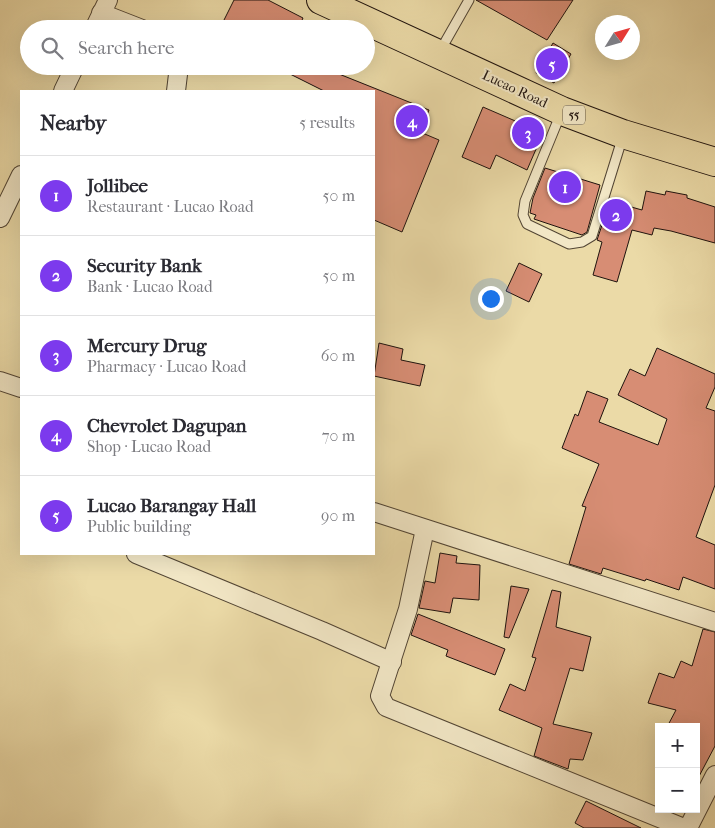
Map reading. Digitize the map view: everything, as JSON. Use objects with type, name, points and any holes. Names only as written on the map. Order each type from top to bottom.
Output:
[{"type":"highway","name":"Lucao Road","points":[[321,0],[364,20]]},
{"type":"highway","name":"Lucao Road","points":[[375,25],[562,111],[623,134],[715,162]]},
{"type":"street","points":[[101,14],[117,20]]},
{"type":"street","points":[[63,90],[71,75]]},
{"type":"street","points":[[176,90],[178,75]]},
{"type":"street","points":[[0,218],[20,177]]},
{"type":"street","points":[[0,381],[20,388]]},
{"type":"street","points":[[375,512],[715,622]]},
{"type":"street","points":[[425,529],[408,609],[380,696],[386,707],[684,828]]},
{"type":"street","points":[[138,555],[392,662]]},
{"type":"street","points":[[688,828],[715,775]]},
{"type":"lane","points":[[438,54],[469,0]]},
{"type":"lane","points":[[562,111],[525,201],[523,215],[527,224],[569,244],[582,242],[592,236],[623,134]]},
{"type":"building","points":[[234,0],[268,0],[303,18],[302,20],[224,20]]},
{"type":"building","points":[[476,0],[573,0],[547,40]]},
{"type":"building","points":[[553,43],[571,54],[554,83],[536,73]]},
{"type":"building","points":[[292,75],[342,75],[429,110],[420,132],[439,140],[402,232],[375,220],[375,90],[322,90]]},
{"type":"building","points":[[483,107],[543,133],[527,170],[496,155],[490,169],[462,157]]},
{"type":"building","points":[[545,168],[600,185],[587,232],[582,235],[534,219],[536,215],[530,213],[533,198]]},
{"type":"building","points":[[646,191],[665,195],[666,191],[687,195],[687,198],[715,207],[715,243],[654,228],[652,235],[632,230],[617,282],[593,275],[602,242],[597,240],[610,201],[642,210]]},
{"type":"building","points":[[519,263],[542,274],[529,302],[506,291]]},
{"type":"building","points":[[379,343],[403,349],[401,360],[425,365],[420,386],[375,376]]},
{"type":"building","points":[[657,348],[715,374],[715,387],[706,408],[715,411],[715,485],[696,537],[715,545],[715,589],[683,577],[679,590],[603,568],[601,574],[569,564],[586,507],[582,506],[599,464],[562,448],[575,414],[578,416],[587,391],[608,399],[599,422],[658,445],[667,419],[618,395],[630,369],[645,376]]},
{"type":"building","points":[[440,553],[457,556],[456,563],[480,565],[479,600],[453,598],[450,613],[419,608],[425,581],[435,583]]},
{"type":"building","points":[[511,586],[529,589],[509,638],[504,637]]},
{"type":"building","points":[[552,590],[561,592],[556,627],[591,637],[583,671],[570,668],[553,724],[592,733],[583,760],[570,759],[568,769],[534,756],[542,728],[499,710],[510,684],[525,691],[536,658],[532,657]]},
{"type":"building","points":[[418,614],[505,649],[495,675],[446,656],[448,650],[411,635]]},
{"type":"building","points":[[703,629],[715,632],[715,746],[700,774],[700,723],[669,723],[676,710],[648,703],[659,673],[674,678],[681,661],[692,666]]},
{"type":"building","points":[[586,801],[641,828],[584,828],[575,823]]},
{"type":"place","name":"Lucao Barangay Hall","points":[[552,64]]},
{"type":"place","name":"Chevrolet Dagupan","points":[[412,121]]},
{"type":"place","name":"Mercury Drug","points":[[528,133]]},
{"type":"place","name":"Jollibee","points":[[565,187]]},
{"type":"place","name":"Security Bank","points":[[616,215]]}]
